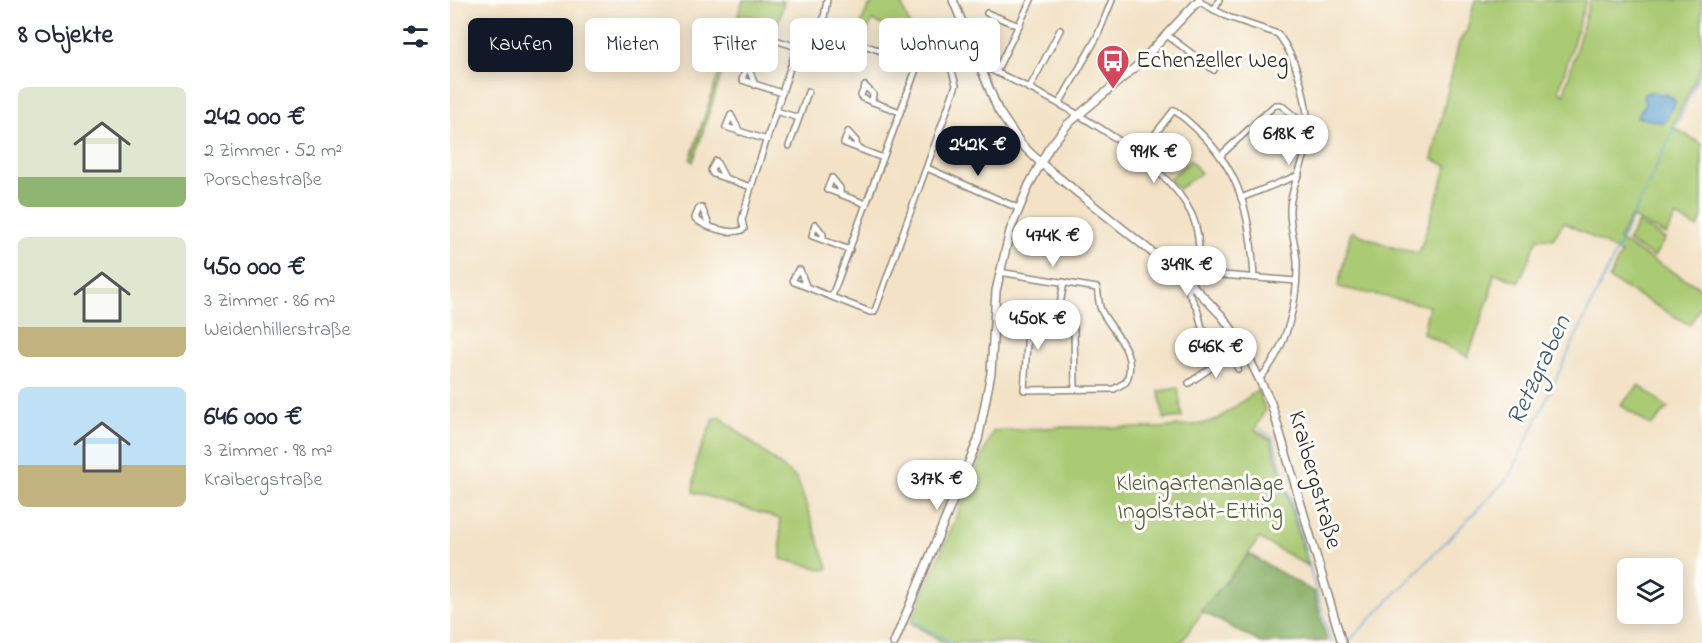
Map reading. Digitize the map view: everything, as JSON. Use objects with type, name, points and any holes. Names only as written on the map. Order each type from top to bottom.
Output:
[{"type":"street","points":[[824,18],[827,0]]},
{"type":"street","name":"Kraibergstraße","points":[[952,0],[960,18]]},
{"type":"street","points":[[1000,64],[1031,0]]},
{"type":"street","points":[[1059,104],[1097,37],[1112,0]]},
{"type":"street","points":[[1214,10],[1219,0]]},
{"type":"street","points":[[894,643],[974,453],[990,382],[993,311],[999,272],[1018,208],[1059,134],[1080,113],[1125,77],[1168,36],[1199,1],[1214,10],[1278,34],[1296,71],[1308,120],[1306,149],[1290,207],[1296,281],[1289,323],[1270,367],[1261,377]]},
{"type":"street","points":[[987,13],[1019,26]]},
{"type":"street","points":[[1029,89],[1060,30]]},
{"type":"street","points":[[1168,36],[1214,70]]},
{"type":"street","points":[[709,225],[734,233],[744,229],[742,220],[751,187],[790,68]]},
{"type":"street","points":[[832,296],[915,72]]},
{"type":"street","points":[[806,286],[874,312],[956,85],[952,72]]},
{"type":"street","name":"Kraibergstraße","points":[[982,72],[998,110],[1010,130],[1041,163],[1188,281],[1222,316],[1261,377],[1279,427],[1341,641]]},
{"type":"street","points":[[996,72],[1080,113],[1138,156],[1173,188],[1193,216],[1198,242],[1200,267],[1188,281],[1189,294],[1197,308],[1202,328],[1230,356],[1238,369]]},
{"type":"street","points":[[755,85],[782,93]]},
{"type":"street","points":[[789,146],[808,92]]},
{"type":"street","points":[[872,102],[900,112]]},
{"type":"street","points":[[1221,155],[1275,105],[1281,105],[1300,121],[1308,120]]},
{"type":"street","points":[[1138,156],[1174,110],[1208,138],[1221,155],[1241,198],[1251,239],[1254,278]]},
{"type":"street","points":[[776,111],[799,118]]},
{"type":"street","points":[[740,132],[767,140]]},
{"type":"street","points":[[857,148],[883,158]]},
{"type":"street","points":[[927,168],[1018,208]]},
{"type":"street","points":[[1241,198],[1299,175]]},
{"type":"street","points":[[725,178],[751,187]]},
{"type":"street","points":[[840,194],[866,204]]},
{"type":"street","points":[[823,240],[850,250]]},
{"type":"street","points":[[999,272],[1097,288],[1100,310],[1127,352],[1129,376],[1118,388],[1074,389],[1024,390],[1028,328],[1033,324],[1057,322],[1068,322],[1073,325],[1074,389]]},
{"type":"street","points":[[1197,273],[1296,281]]},
{"type":"street","points":[[1057,322],[1064,282]]},
{"type":"street","points":[[1189,383],[1230,356]]},
{"type":"green space","points":[[743,0],[784,1],[778,24],[778,18],[757,18],[741,14],[740,18],[737,18]]},
{"type":"green space","points":[[876,0],[900,0],[907,18],[879,18],[879,24],[872,21],[867,32],[867,18],[863,18],[867,9]]},
{"type":"green space","points":[[1475,0],[1586,0],[1559,90],[1564,94],[1590,0],[1702,0],[1702,65],[1672,127],[1702,144],[1702,218],[1698,228],[1676,216],[1666,235],[1631,217],[1619,240],[1702,289],[1702,303],[1690,325],[1609,279],[1621,253],[1564,222],[1553,239],[1538,238],[1519,282],[1494,273],[1490,295],[1468,357],[1423,333],[1429,306],[1338,287],[1351,231],[1391,247],[1419,253],[1447,166],[1432,159],[1459,42],[1467,30]],"holes":[[[1647,92],[1674,106],[1664,123],[1637,117],[1645,104],[1643,98]]]},
{"type":"green space","points":[[719,72],[722,72],[693,162],[690,160]]},
{"type":"green space","points":[[1190,160],[1201,173],[1178,189],[1169,179]]},
{"type":"green space","points":[[1638,223],[1665,239],[1654,257],[1627,241]]},
{"type":"green space","points":[[1639,385],[1668,408],[1651,426],[1621,405]]},
{"type":"green space","points":[[1178,388],[1182,417],[1164,419],[1159,391]]},
{"type":"green space","name":"Kleingartenanlage Ingolstadt-Etting","points":[[1258,390],[1265,410],[1255,430],[1271,440],[1308,566],[1259,538],[1181,643],[1075,643],[1071,640],[1069,643],[944,643],[911,623],[993,431],[1061,427],[1160,428],[1201,424],[1218,419]]},
{"type":"green space","points":[[719,416],[797,479],[828,568],[825,570],[781,559],[780,519],[693,492],[696,460],[713,420]]},
{"type":"green space","points":[[1249,554],[1314,592],[1327,641],[1261,643],[1201,611]]},
{"type":"water","points":[[1650,92],[1669,95],[1676,102],[1664,123],[1637,117],[1645,104],[1643,95]]},
{"type":"waterway","name":"Retzgraben","points":[[1347,643],[1510,476],[1702,70]]},
{"type":"waterway","points":[[1260,429],[1273,438],[1331,643]]},
{"type":"waterway","points":[[915,622],[951,643]]},
{"type":"place","name":"Echenzeller Weg","points":[[1113,90]]}]
